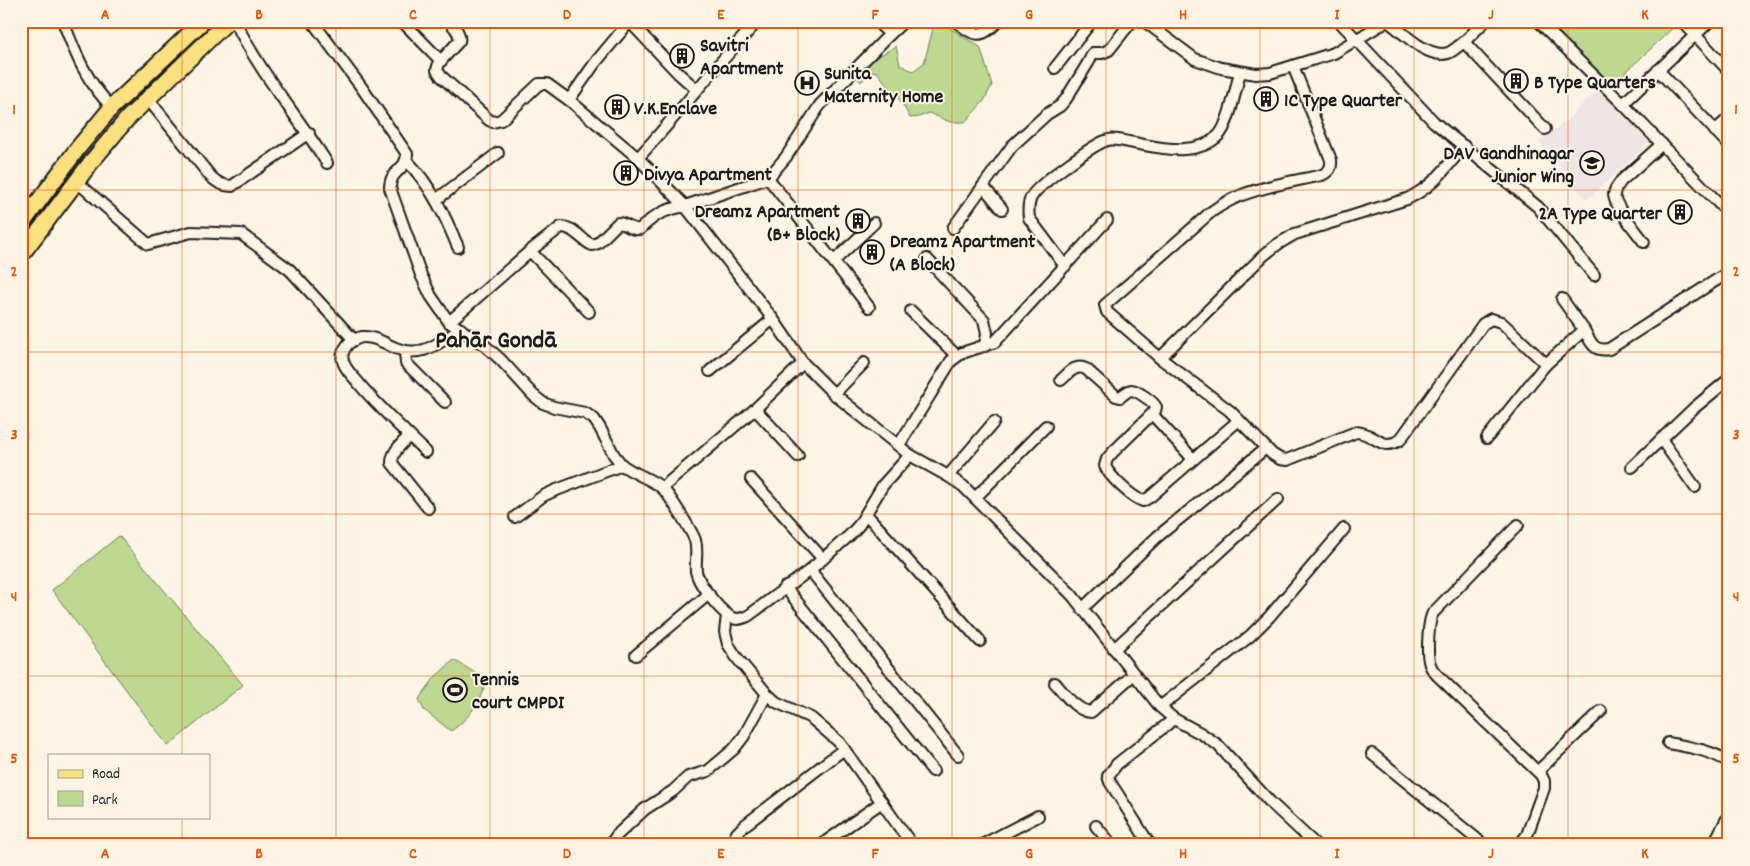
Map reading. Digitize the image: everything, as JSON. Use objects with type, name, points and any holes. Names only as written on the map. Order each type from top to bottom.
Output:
[{"type":"main road","points":[[21,225],[112,106],[203,21]]},
{"type":"main road","points":[[23,250],[76,180],[121,126],[228,21]]},
{"type":"street","points":[[62,21],[86,75],[99,94],[112,106]]},
{"type":"street","points":[[235,21],[252,55],[309,133],[327,162]]},
{"type":"street","points":[[312,21],[407,154],[407,161],[390,180],[390,188],[421,275],[431,296],[449,322],[482,344],[500,359],[533,395],[543,403],[585,413],[594,419],[614,455],[622,465],[662,488],[690,529],[695,540],[697,550],[696,573],[700,582],[727,615],[737,619],[748,616],[823,559],[859,525],[884,485],[910,455]]},
{"type":"street","points":[[402,21],[441,61]]},
{"type":"street","points":[[449,21],[460,37],[459,41],[437,67],[438,73],[493,122],[501,120],[534,88],[543,83],[553,86],[638,158],[685,206],[773,320],[803,363],[834,394],[910,455],[948,476],[975,498],[1054,576],[1082,608],[1160,707],[1174,718],[1218,745],[1271,803],[1316,845]]},
{"type":"street","points":[[569,100],[595,63],[630,21],[678,73],[697,90]]},
{"type":"street","points":[[638,158],[734,46],[758,21]]},
{"type":"street","points":[[876,21],[890,34]]},
{"type":"street","points":[[449,322],[530,251],[561,227],[572,230],[584,242],[592,245],[598,243],[618,222],[631,229],[640,230],[661,212],[685,206],[768,178],[786,157],[820,106],[904,21]]},
{"type":"street","points":[[955,21],[973,34],[980,35],[988,32],[998,21]]},
{"type":"street","points":[[1055,68],[1092,21]]},
{"type":"street","points":[[953,228],[1012,146],[1020,137],[1066,100],[1093,53],[1102,53],[1109,50],[1132,21]]},
{"type":"street","points":[[1144,21],[1195,59],[1221,68],[1256,74],[1270,73],[1334,52],[1387,21],[1427,51],[1438,54],[1450,52],[1464,42],[1485,21]]},
{"type":"street","points":[[1338,21],[1417,106],[1538,207],[1594,275]]},
{"type":"street","points":[[1538,21],[1623,104],[1729,214]]},
{"type":"street","points":[[1682,21],[1729,71]]},
{"type":"street","points":[[1623,104],[1710,21]]},
{"type":"street","points":[[1464,42],[1545,129]]},
{"type":"street","points":[[1293,66],[1331,160],[1328,172],[1240,195],[1225,203],[1211,212],[1106,303],[1105,309],[1107,312],[1160,358],[1218,400],[1266,448],[1280,459],[1287,460],[1356,432],[1365,433],[1383,444],[1392,445],[1400,440],[1484,324],[1491,319],[1501,322],[1546,364]]},
{"type":"street","points":[[1658,70],[1729,145]]},
{"type":"street","points":[[1065,266],[1029,218],[1028,208],[1031,197],[1037,188],[1088,151],[1109,140],[1175,150],[1188,149],[1210,142],[1225,127],[1240,72]]},
{"type":"street","points":[[148,99],[211,177],[225,186],[232,186],[309,133]]},
{"type":"street","points":[[1715,131],[1729,118]]},
{"type":"street","points":[[1644,242],[1618,205],[1614,196],[1616,188],[1621,181],[1662,144]]},
{"type":"street","points":[[1160,358],[1258,261],[1278,244],[1295,234],[1407,199],[1422,192],[1436,181],[1464,146]]},
{"type":"street","points":[[436,200],[498,152]]},
{"type":"street","points":[[407,161],[422,177],[436,200],[458,247]]},
{"type":"street","points":[[768,178],[869,307]]},
{"type":"street","points":[[76,180],[148,244],[191,232],[241,234],[290,270],[354,340]]},
{"type":"street","points":[[983,186],[1002,209]]},
{"type":"street","points":[[899,445],[951,361],[962,353],[995,342],[1107,220]]},
{"type":"street","points":[[834,261],[874,223]]},
{"type":"street","points":[[530,251],[589,312]]},
{"type":"street","points":[[927,259],[984,320],[987,333],[985,346]]},
{"type":"street","points":[[1562,299],[1594,347],[1600,351],[1609,349],[1728,274]]},
{"type":"street","points":[[911,312],[957,356]]},
{"type":"street","points":[[710,370],[773,320]]},
{"type":"street","points":[[426,452],[374,401],[346,367],[342,359],[343,352],[354,340],[361,337],[371,338],[414,353],[425,350],[460,329]]},
{"type":"street","points":[[1487,438],[1546,364],[1584,330]]},
{"type":"street","points":[[405,351],[406,363],[445,402]]},
{"type":"street","points":[[662,488],[755,409],[803,363]]},
{"type":"street","points":[[834,394],[864,363]]},
{"type":"street","points":[[1061,380],[1075,368],[1081,367],[1116,396],[1120,397],[1131,390],[1137,391],[1154,404],[1156,407],[1155,411],[1108,459],[1105,466],[1108,472],[1137,499],[1143,501],[1239,420]]},
{"type":"street","points":[[1632,467],[1729,379]]},
{"type":"street","points":[[755,409],[798,456]]},
{"type":"street","points":[[1152,414],[1193,460]]},
{"type":"street","points":[[948,476],[994,422]]},
{"type":"street","points":[[975,498],[1046,426]]},
{"type":"street","points":[[410,436],[396,450],[392,457],[392,463],[428,508]]},
{"type":"street","points":[[1661,439],[1695,487]]},
{"type":"street","points":[[1082,608],[1157,537],[1266,448]]},
{"type":"street","points":[[515,517],[543,496],[622,465]]},
{"type":"street","points":[[751,479],[823,559]]},
{"type":"street","points":[[1114,649],[1278,499]]},
{"type":"street","points":[[866,514],[980,642]]},
{"type":"street","points":[[1518,525],[1432,613],[1429,659],[1433,671],[1538,771],[1544,781],[1544,788],[1527,835],[1519,845]]},
{"type":"street","points":[[1160,707],[1250,636],[1270,617],[1344,529]]},
{"type":"street","points":[[810,570],[958,755]]},
{"type":"street","points":[[785,587],[933,771]]},
{"type":"street","points":[[636,655],[709,594]]},
{"type":"street","points":[[727,615],[725,632],[728,644],[737,658],[776,702],[811,718],[839,742],[912,845]]},
{"type":"street","points":[[1055,683],[1078,708],[1091,712],[1133,675]]},
{"type":"street","points":[[610,845],[617,835],[645,809],[674,791],[688,777],[708,771],[724,759],[744,736],[767,694]]},
{"type":"street","points":[[1538,771],[1601,711]]},
{"type":"street","points":[[1150,845],[1108,776],[1117,764],[1174,718]]},
{"type":"street","points":[[1668,743],[1704,750],[1729,762]]},
{"type":"street","points":[[730,845],[737,833],[746,825],[844,749]]},
{"type":"street","points":[[1372,754],[1484,845]]},
{"type":"street","points":[[821,845],[882,802]]},
{"type":"street","points":[[1713,845],[1729,815]]},
{"type":"street","points":[[984,844],[1038,816]]},
{"type":"street","points":[[1096,826],[1112,845]]},
{"type":"shaded area","name":"DAV Gandhinagar Junior Wing","points":[[1602,89],[1649,143],[1587,200],[1539,142]]},
{"type":"green space","points":[[935,21],[980,47],[992,85],[984,101],[965,122],[950,122],[929,113],[910,118],[902,103],[877,72],[871,71],[861,82],[852,72],[896,46],[900,65],[913,71],[924,63]]},
{"type":"green space","points":[[1549,21],[1674,21],[1677,24],[1610,87]]},
{"type":"green space","points":[[119,536],[243,685],[168,746],[52,590]]},
{"type":"green space","name":"Tennis court CMPDI","points":[[454,660],[487,680],[474,709],[451,731],[424,710],[419,699],[436,676]]},
{"type":"place","name":"Savitri Apartment","points":[[682,56]]},
{"type":"place","name":"B Type Quarters","points":[[1516,81]]},
{"type":"place","name":"Sunita Maternity Home","points":[[807,83]]},
{"type":"place","name":"1C Type Quarter","points":[[1266,99]]},
{"type":"place","name":"V.K.Enclave","points":[[617,107]]},
{"type":"place","name":"DAV Gandhinagar Junior Wing","points":[[1592,163]]},
{"type":"place","name":"Divya Apartment","points":[[626,173]]},
{"type":"place","name":"2A Type Quarter","points":[[1680,212]]},
{"type":"place","name":"Dreamz Apartment (B+ Block)","points":[[858,221]]},
{"type":"place","name":"Dreamz Apartment (A Block)","points":[[872,252]]},
{"type":"place","name":"Tennis court CMPDI","points":[[455,690]]},
{"type":"district","name":"Pahār Gondā","points":[[496,338]]}]
